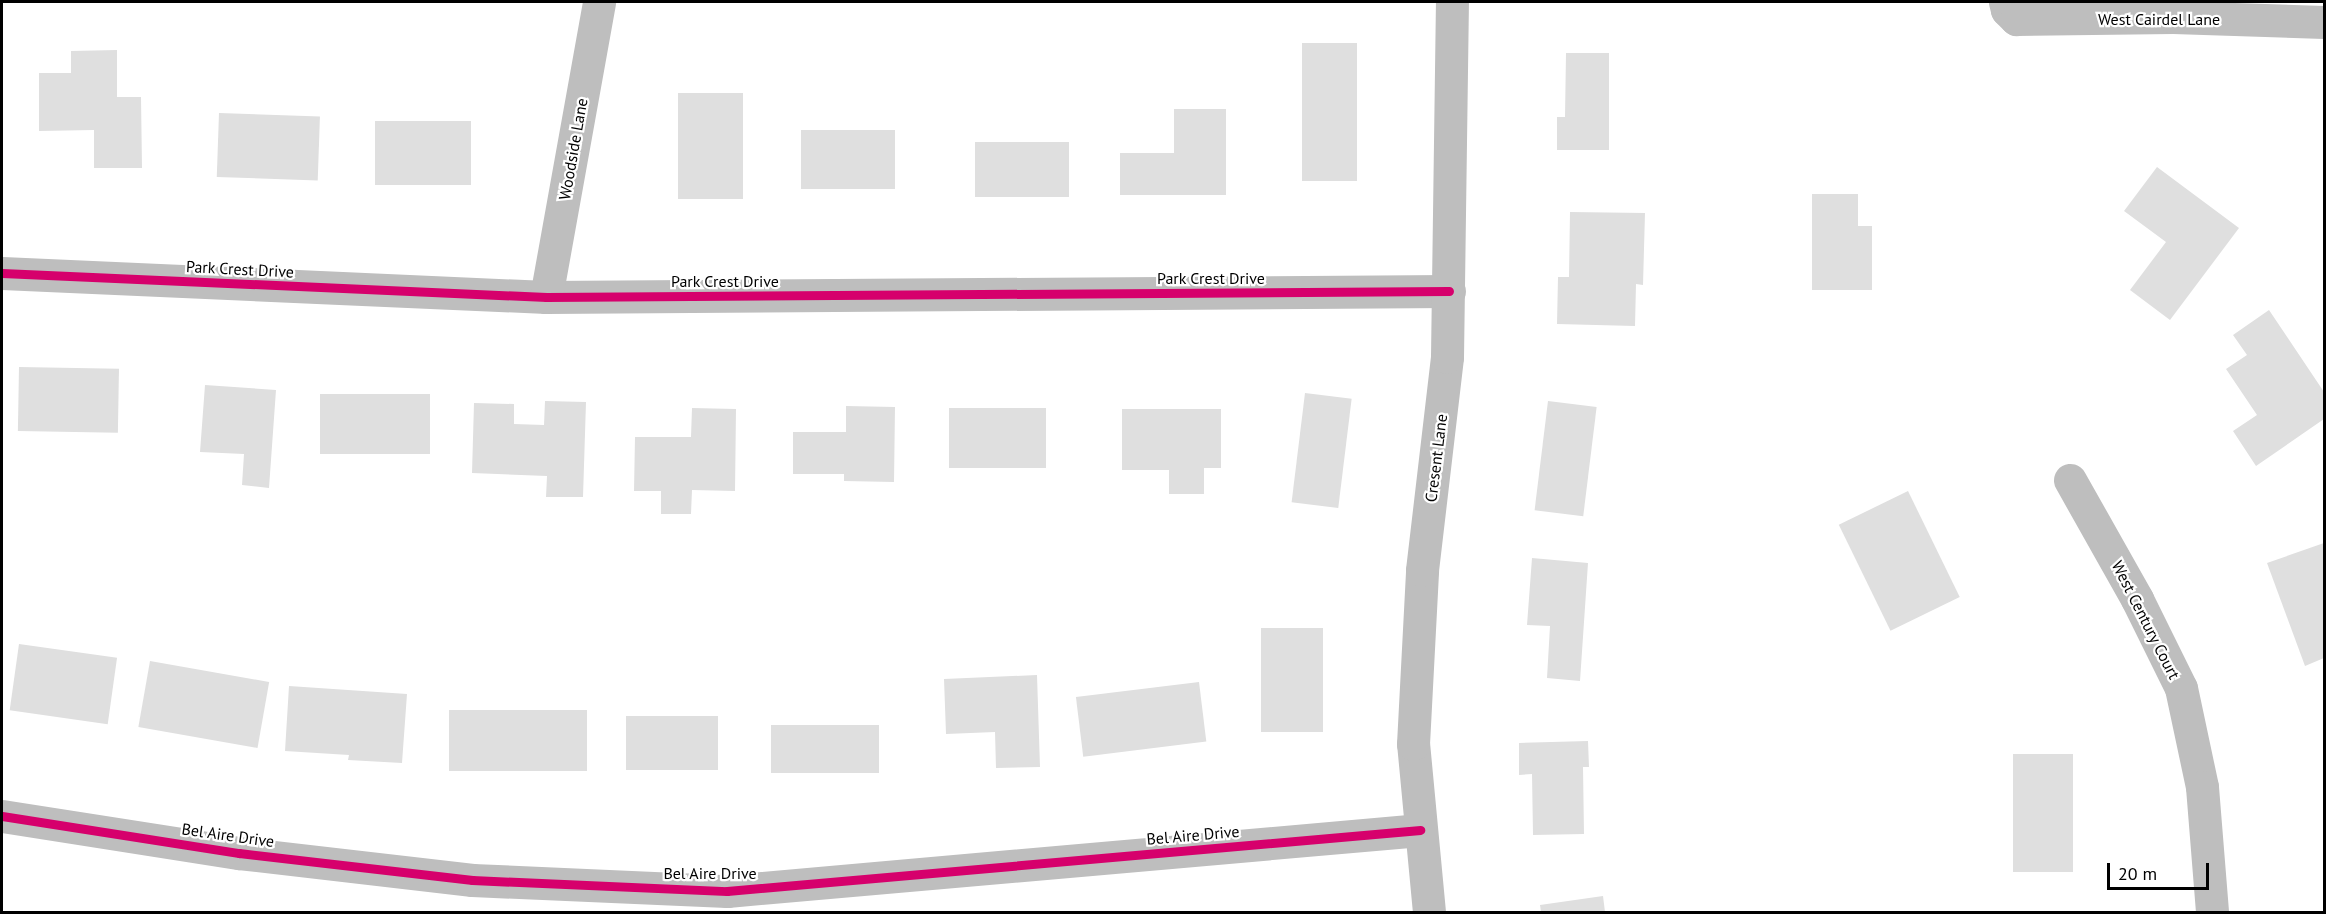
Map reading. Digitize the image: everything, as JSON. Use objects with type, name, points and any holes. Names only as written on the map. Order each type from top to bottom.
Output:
[{"type":"street","name":"Woodside Lane","points":[[546,297],[599,2]]},
{"type":"street","name":"Cresent Lane","points":[[1429,912],[1413,744],[1422,570],[1442,416],[1449,291],[1452,2]]},
{"type":"street","name":"West Cairdel Lane","points":[[2005,2],[2007,10],[2016,19],[2173,17],[2325,22]]},
{"type":"street","name":"Park Crest Drive","points":[[2,273],[546,297],[1449,291]]},
{"type":"street","name":"West Century Court","points":[[2070,480],[2138,599],[2181,688],[2202,787],[2212,912]]},
{"type":"street","name":"Bel Aire Drive","points":[[2,816],[239,852],[472,880],[727,891],[1420,830]]},
{"type":"building","points":[[1302,43],[1357,43],[1357,181],[1302,181]]},
{"type":"building","points":[[117,50],[117,97],[141,97],[142,168],[94,168],[94,130],[39,131],[39,73],[71,73],[71,51]]},
{"type":"building","points":[[1566,53],[1609,53],[1609,150],[1557,150],[1557,117],[1565,117]]},
{"type":"building","points":[[678,93],[743,93],[743,199],[678,199]]},
{"type":"building","points":[[1174,109],[1226,109],[1226,195],[1120,195],[1120,153],[1174,153]]},
{"type":"building","points":[[219,113],[320,117],[318,180],[217,177]]},
{"type":"building","points":[[375,121],[471,121],[471,185],[375,185]]},
{"type":"building","points":[[801,130],[895,130],[895,189],[801,189]]},
{"type":"building","points":[[975,142],[1069,142],[1069,197],[975,197]]},
{"type":"building","points":[[2157,167],[2239,228],[2170,320],[2130,290],[2166,242],[2124,211]]},
{"type":"building","points":[[1812,194],[1858,194],[1858,226],[1872,226],[1872,290],[1812,290]]},
{"type":"building","points":[[1570,212],[1645,213],[1643,285],[1636,284],[1635,326],[1557,324],[1558,277],[1569,277]]},
{"type":"building","points":[[2269,310],[2324,392],[2324,419],[2256,466],[2233,431],[2257,415],[2226,369],[2247,355],[2233,335]]},
{"type":"building","points":[[19,367],[119,369],[118,433],[18,431]]},
{"type":"building","points":[[205,385],[276,390],[269,488],[242,485],[244,454],[200,452]]},
{"type":"building","points":[[1305,393],[1352,399],[1338,508],[1292,502]]},
{"type":"building","points":[[320,394],[430,394],[430,454],[320,454]]},
{"type":"building","points":[[545,401],[586,402],[583,497],[546,497],[547,476],[472,473],[474,403],[514,404],[514,424],[544,425]]},
{"type":"building","points":[[1548,401],[1597,407],[1583,516],[1535,510]]},
{"type":"building","points":[[846,406],[895,407],[894,482],[844,481],[844,474],[793,474],[793,432],[846,432]]},
{"type":"building","points":[[692,408],[736,409],[735,491],[692,490],[691,514],[661,514],[661,491],[634,491],[635,437],[691,437]]},
{"type":"building","points":[[949,408],[1046,408],[1046,468],[949,468]]},
{"type":"building","points":[[1122,409],[1221,409],[1221,468],[1204,468],[1204,494],[1169,494],[1169,470],[1122,470]]},
{"type":"building","points":[[1908,491],[1960,597],[1891,631],[1839,525]]},
{"type":"building","points":[[2324,543],[2324,658],[2305,666],[2267,563]]},
{"type":"building","points":[[1532,558],[1588,563],[1580,681],[1547,678],[1550,626],[1527,625]]},
{"type":"building","points":[[1261,628],[1323,628],[1323,732],[1261,732]]},
{"type":"building","points":[[19,644],[117,658],[108,724],[10,710]]},
{"type":"building","points":[[150,661],[269,682],[258,748],[138,727]]},
{"type":"building","points":[[1037,675],[1040,767],[996,768],[995,732],[946,734],[944,679]]},
{"type":"building","points":[[1199,682],[1206,742],[1083,757],[1076,697]]},
{"type":"building","points":[[289,686],[407,694],[402,763],[348,760],[349,755],[285,751]]},
{"type":"building","points":[[449,710],[587,710],[587,771],[449,771]]},
{"type":"building","points":[[626,716],[718,716],[718,770],[626,770]]},
{"type":"building","points":[[771,725],[879,725],[879,773],[771,773]]},
{"type":"building","points":[[1588,741],[1589,767],[1583,767],[1584,834],[1533,835],[1532,774],[1519,775],[1519,743]]},
{"type":"building","points":[[2013,754],[2073,754],[2073,872],[2013,872]]},
{"type":"building","points":[[1603,896],[1605,912],[1541,912],[1540,905]]},
{"type":"cycle path","points":[[2,273],[546,297],[1449,291]]},
{"type":"cycle path","points":[[2,816],[239,853],[472,880],[727,891],[1420,830]]}]
